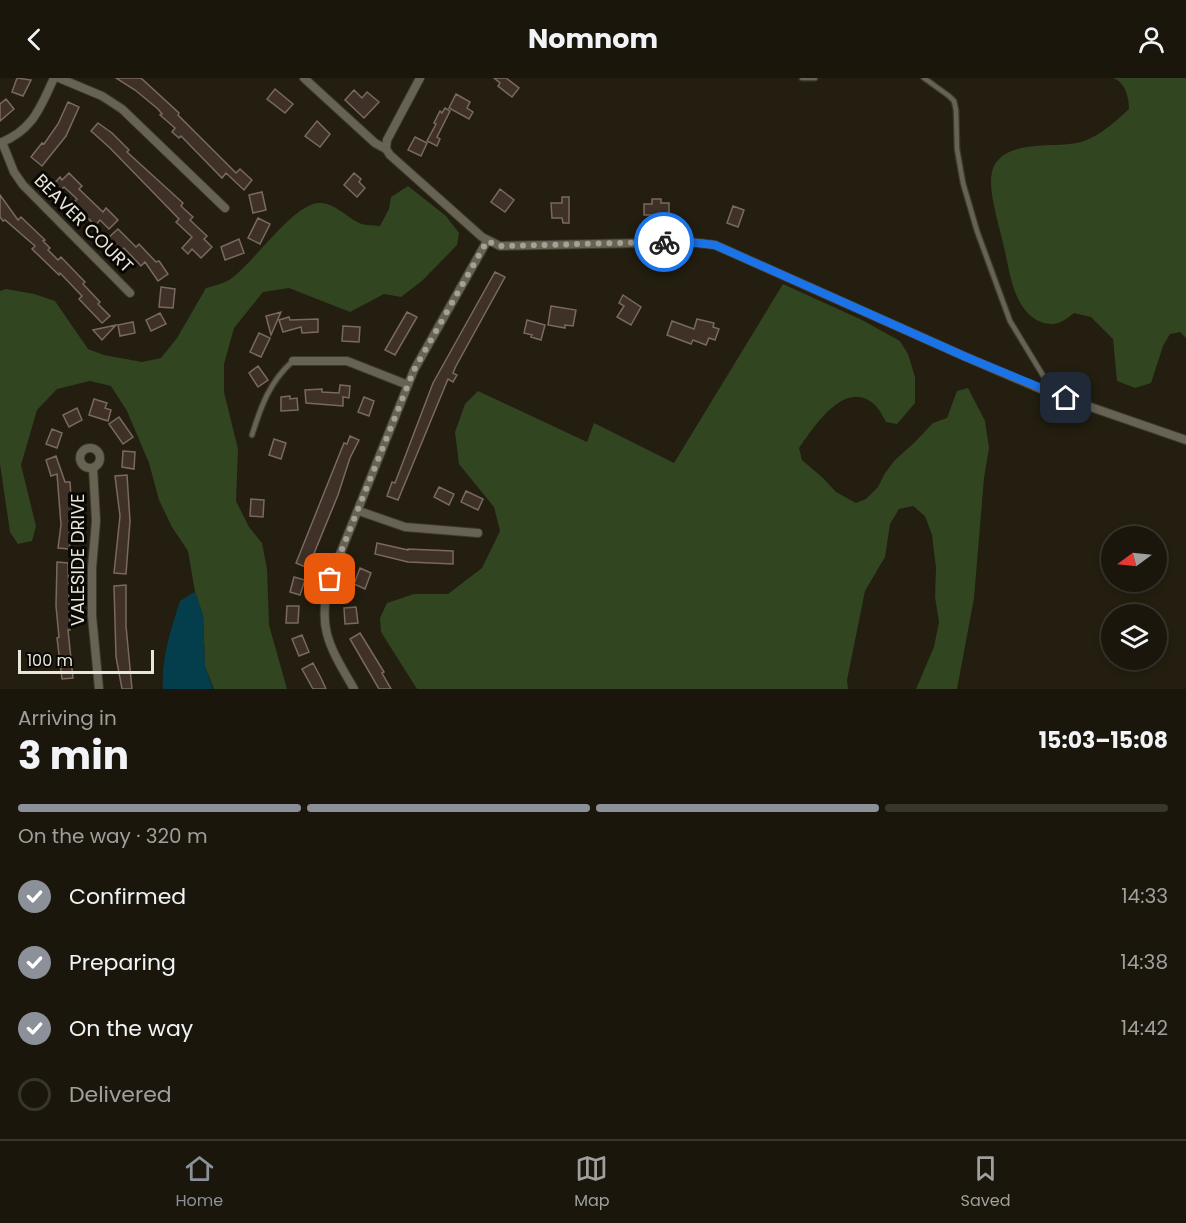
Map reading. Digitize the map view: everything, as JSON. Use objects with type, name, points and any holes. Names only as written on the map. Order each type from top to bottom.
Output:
[{"type":"street","points":[[1,142],[27,127],[34,120],[54,78]]},
{"type":"street","points":[[59,78],[102,96],[122,109],[225,208]]},
{"type":"street","points":[[304,78],[487,241],[500,246],[689,242],[715,245],[1050,393],[1186,440]]},
{"type":"street","points":[[386,149],[387,140],[420,78]]},
{"type":"street","name":"BEAVER COURT","points":[[1,142],[14,172],[23,185],[130,293]]},
{"type":"street","points":[[354,689],[330,646],[324,627],[324,599],[408,385],[487,241]]},
{"type":"street","points":[[293,361],[347,362],[408,385]]},
{"type":"street","name":"VALESIDE DRIVE","points":[[93,468],[96,521],[92,568],[92,616],[99,689]]},
{"type":"street","points":[[359,511],[405,527],[478,533]]},
{"type":"lane","points":[[802,78],[815,78]]},
{"type":"lane","points":[[924,78],[950,96],[954,102],[957,149],[963,183],[977,231],[1010,321],[1047,382],[1050,393]]},
{"type":"lane","points":[[252,435],[264,399],[281,372],[293,361]]},
{"type":"green space","points":[[1113,78],[1186,78],[1186,338],[1180,332],[1170,334],[1163,346],[1151,383],[1135,388],[1117,381],[1113,339],[1091,317],[1074,313],[1059,323],[1051,324],[1041,322],[1024,308],[1010,277],[991,183],[994,166],[1001,157],[1011,151],[1084,141],[1113,123],[1129,109],[1126,90]]},
{"type":"green space","points":[[408,186],[446,216],[459,233],[457,245],[423,280],[401,297],[384,294],[350,312],[289,288],[263,292],[234,328],[224,364],[224,392],[238,449],[236,501],[249,527],[262,543],[267,569],[269,625],[287,689],[214,689],[205,666],[203,615],[195,592],[188,551],[172,527],[159,500],[149,463],[127,411],[111,386],[90,381],[57,389],[37,410],[21,465],[36,526],[32,541],[18,544],[10,532],[0,464],[0,291],[6,289],[34,294],[55,301],[88,349],[104,355],[142,362],[161,358],[177,338],[206,288],[229,280],[239,272],[299,212],[310,205],[321,203],[336,208],[360,223],[380,226],[389,209],[391,197]]},
{"type":"green space","points":[[783,284],[862,320],[900,341],[908,354],[915,377],[915,403],[897,424],[886,422],[876,406],[865,398],[853,397],[832,408],[813,428],[799,448],[802,460],[836,492],[856,503],[866,499],[878,487],[895,460],[933,423],[947,418],[957,391],[968,388],[985,421],[989,448],[984,478],[974,598],[957,689],[916,689],[934,647],[939,622],[935,597],[936,568],[932,535],[925,516],[913,506],[899,509],[890,524],[885,557],[865,591],[847,680],[848,689],[417,689],[381,632],[380,618],[387,603],[414,594],[448,594],[482,568],[500,531],[494,507],[459,464],[455,432],[465,404],[478,391],[587,442],[594,423],[674,463]]},
{"type":"water","points":[[195,592],[203,615],[205,666],[213,689],[163,689],[165,655],[180,601]]},
{"type":"building","points":[[17,78],[31,80],[23,96],[12,92]]},
{"type":"building","points":[[116,78],[141,78],[179,113],[178,115],[236,173],[240,169],[252,180],[244,190],[226,173],[222,178],[181,136],[179,138],[172,132],[175,128],[160,115],[162,114],[158,109]]},
{"type":"building","points":[[494,78],[506,78],[519,88],[512,97],[498,86],[500,83]]},
{"type":"building","points":[[275,89],[293,104],[285,113],[267,99]]},
{"type":"building","points":[[354,90],[362,98],[367,92],[379,102],[364,118],[345,100]]},
{"type":"building","points":[[456,94],[470,102],[467,108],[473,112],[469,119],[449,108]]},
{"type":"building","points":[[6,99],[14,109],[0,121],[0,104]]},
{"type":"building","points":[[68,102],[79,107],[66,136],[42,166],[31,157],[42,143],[44,144],[58,124]]},
{"type":"building","points":[[445,108],[450,111],[437,137],[440,139],[437,146],[427,141],[440,111],[442,113]]},
{"type":"building","points":[[317,121],[330,134],[320,147],[305,136]]},
{"type":"building","points":[[98,123],[112,133],[129,150],[127,152],[183,203],[181,206],[193,217],[190,220],[207,236],[204,239],[212,247],[201,258],[192,249],[188,254],[182,248],[192,237],[176,222],[179,219],[91,131]]},
{"type":"building","points":[[415,137],[427,143],[421,156],[408,150]]},
{"type":"building","points":[[69,173],[82,186],[79,189],[103,212],[106,208],[118,220],[109,229],[100,220],[95,226],[74,202],[77,199],[64,187],[59,192],[52,186],[60,177],[62,180]]},
{"type":"building","points":[[354,173],[361,179],[359,182],[365,188],[357,197],[344,185]]},
{"type":"building","points":[[500,189],[514,200],[505,212],[491,202]]},
{"type":"building","points":[[262,192],[266,210],[253,213],[249,195]]},
{"type":"building","points":[[0,195],[18,220],[21,217],[45,240],[43,241],[50,248],[48,250],[58,260],[61,257],[85,282],[83,284],[110,316],[102,323],[79,299],[82,296],[32,249],[35,246],[5,220],[3,221],[0,217]]},
{"type":"building","points":[[562,197],[569,197],[569,223],[563,223],[562,218],[552,218],[551,203],[562,203]]},
{"type":"building","points":[[652,199],[661,199],[661,203],[669,203],[669,219],[654,219],[654,215],[644,215],[644,204],[652,204]]},
{"type":"building","points":[[733,206],[744,210],[738,227],[727,223]]},
{"type":"building","points":[[258,218],[270,224],[260,244],[248,238]]},
{"type":"building","points":[[118,229],[136,247],[139,244],[156,262],[159,261],[168,274],[158,281],[145,262],[141,266],[124,248],[121,251],[108,238]]},
{"type":"building","points":[[239,239],[244,253],[225,260],[221,247]]},
{"type":"building","points":[[495,272],[505,277],[456,366],[453,373],[457,375],[453,382],[448,379],[398,500],[387,496],[392,482],[395,483],[433,383]]},
{"type":"building","points":[[161,287],[175,289],[173,308],[159,307]]},
{"type":"building","points":[[623,295],[641,307],[631,325],[617,317],[624,306],[619,303]]},
{"type":"building","points":[[551,306],[576,310],[573,326],[565,325],[565,328],[548,325]]},
{"type":"building","points":[[281,312],[271,335],[266,316]]},
{"type":"building","points":[[407,312],[417,317],[395,355],[385,350]]},
{"type":"building","points":[[160,313],[166,324],[151,331],[146,320]]},
{"type":"building","points":[[289,317],[290,320],[318,319],[318,332],[302,333],[301,327],[283,332],[279,320]]},
{"type":"building","points":[[697,319],[714,323],[713,327],[719,329],[715,340],[709,338],[706,345],[693,340],[691,344],[667,335],[672,321],[694,329]]},
{"type":"building","points":[[527,320],[545,325],[541,340],[524,333]]},
{"type":"building","points":[[133,322],[135,333],[120,336],[118,325]]},
{"type":"building","points":[[116,325],[102,340],[93,330]]},
{"type":"building","points":[[343,326],[360,327],[359,342],[342,341]]},
{"type":"building","points":[[259,333],[270,338],[261,357],[250,352]]},
{"type":"building","points":[[258,366],[268,380],[258,387],[249,373]]},
{"type":"building","points":[[340,385],[350,386],[349,398],[343,397],[343,406],[306,403],[305,390],[322,389],[322,392],[339,393]]},
{"type":"building","points":[[290,396],[290,399],[297,398],[298,410],[281,411],[281,397]]},
{"type":"building","points":[[364,397],[374,401],[369,416],[358,412]]},
{"type":"building","points":[[94,399],[107,403],[105,408],[111,410],[108,421],[89,415]]},
{"type":"building","points":[[77,408],[82,420],[69,427],[63,415]]},
{"type":"building","points":[[119,417],[133,437],[123,444],[109,424]]},
{"type":"building","points":[[52,429],[62,433],[57,448],[46,444]]},
{"type":"building","points":[[350,436],[359,440],[308,568],[296,563],[344,443],[347,444]]},
{"type":"building","points":[[274,439],[286,443],[281,459],[269,455]]},
{"type":"building","points":[[123,451],[135,452],[134,469],[122,467]]},
{"type":"building","points":[[56,456],[65,482],[70,482],[73,525],[69,549],[58,548],[61,525],[57,474],[51,476],[46,460]]},
{"type":"building","points":[[127,475],[130,521],[126,574],[114,573],[120,516],[115,476]]},
{"type":"building","points":[[439,487],[454,494],[449,505],[434,497]]},
{"type":"building","points":[[466,491],[483,499],[478,510],[461,502]]},
{"type":"building","points":[[251,499],[264,500],[263,517],[250,516]]},
{"type":"building","points":[[377,543],[408,550],[453,551],[453,564],[408,562],[375,554]]},
{"type":"building","points":[[57,562],[68,563],[70,630],[68,630],[73,678],[62,679],[57,638],[59,637],[56,606]]},
{"type":"building","points":[[360,568],[371,573],[365,589],[354,584]]},
{"type":"building","points":[[294,577],[305,580],[300,595],[290,592]]},
{"type":"building","points":[[126,585],[126,626],[132,689],[122,689],[116,657],[114,586]]},
{"type":"building","points":[[287,606],[299,606],[298,623],[286,623]]},
{"type":"building","points":[[356,607],[358,623],[345,624],[344,608]]},
{"type":"building","points":[[360,633],[384,672],[382,673],[391,689],[379,689],[350,639]]},
{"type":"building","points":[[302,635],[309,652],[299,656],[292,639]]},
{"type":"building","points":[[313,663],[326,689],[313,689],[302,669]]},
{"type":"way so far","points":[[330,579],[414,370],[487,241],[500,246],[664,242]]},
{"type":"route","points":[[664,242],[715,245],[966,357],[1066,398]]}]
